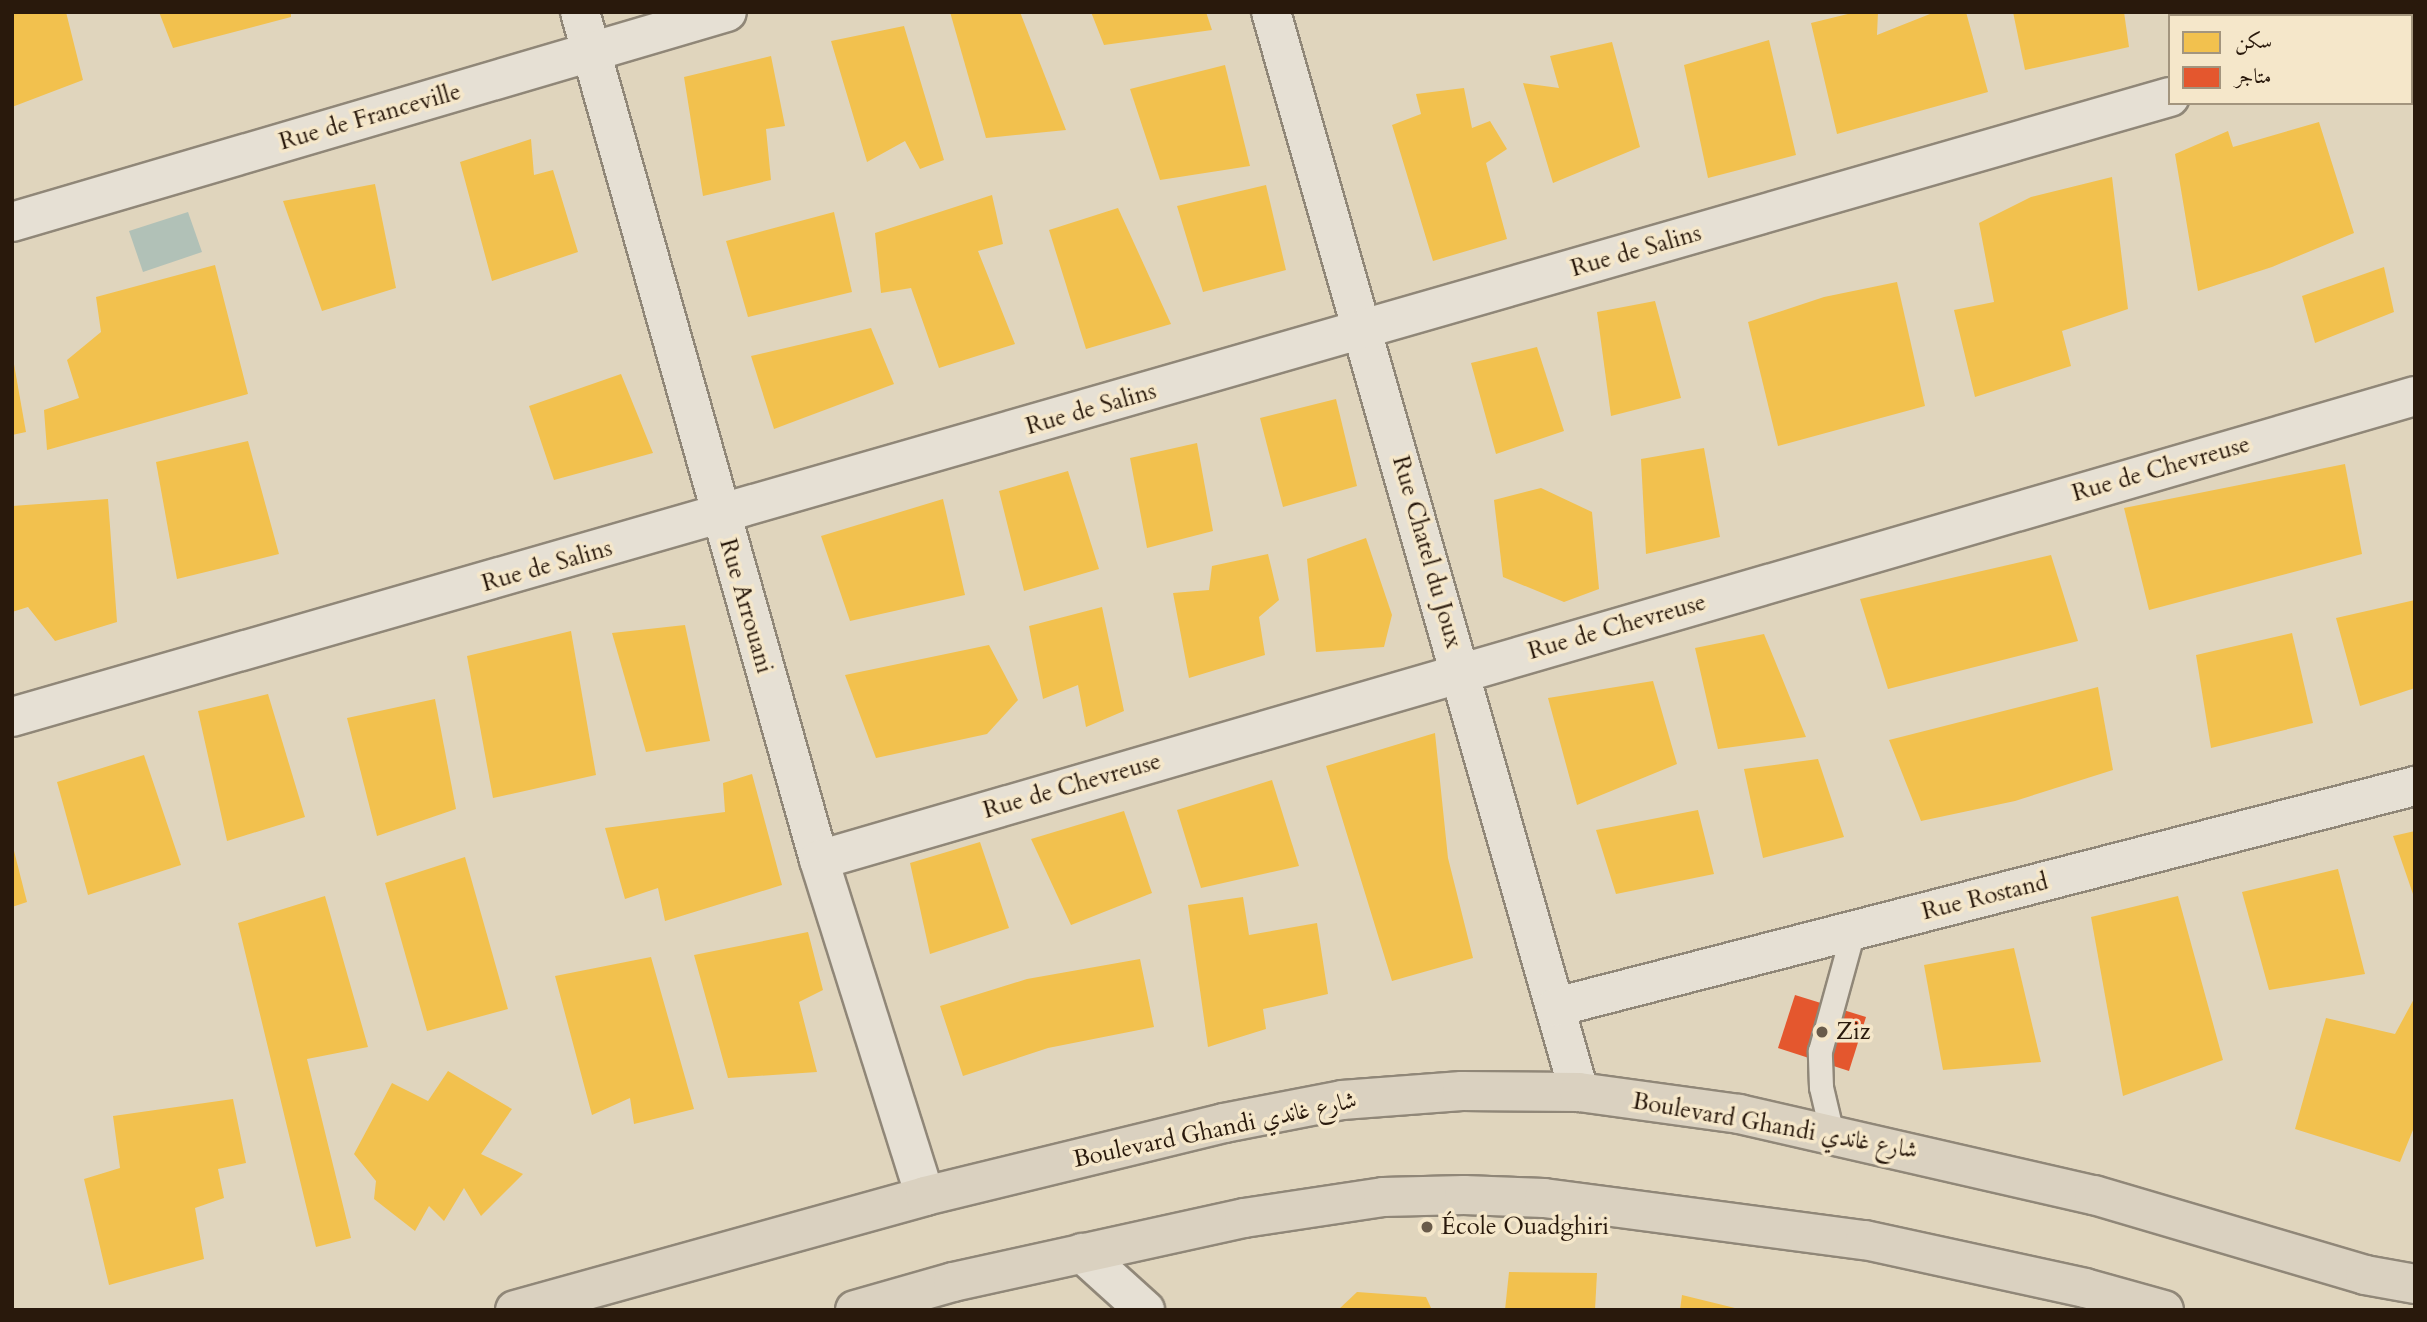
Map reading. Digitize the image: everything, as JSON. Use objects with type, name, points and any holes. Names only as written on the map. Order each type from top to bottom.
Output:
[{"type":"main road","name":"Boulevard Ghandi شارع غاندي","points":[[515,1310],[925,1196],[1224,1123],[1342,1100],[1462,1091],[1579,1092],[1739,1114],[2094,1195],[2365,1275],[2415,1284]]},
{"type":"main road","points":[[855,1310],[946,1296],[1083,1253],[1244,1218],[1383,1197],[1544,1198],[1865,1240],[2085,1288],[2164,1310]]},
{"type":"street","name":"Rue Arrouani","points":[[580,12],[819,860],[925,1196]]},
{"type":"street","name":"Rue de Franceville","points":[[12,222],[727,12]]},
{"type":"street","name":"Rue Chatel du Joux","points":[[1271,12],[1364,330],[1579,1092]]},
{"type":"street","name":"Rue de Salins","points":[[12,717],[720,516],[2168,98]]},
{"type":"street","name":"Rue de Chevreuse","points":[[819,860],[2415,396]]},
{"type":"street","name":"Rue Rostand","points":[[1556,1007],[2415,786]]},
{"type":"street","points":[[1083,1253],[1145,1310]]},
{"type":"lane","points":[[1832,1134],[1821,1087],[1820,1051],[1853,931]]},
{"type":"shaded area","points":[[188,212],[202,252],[143,272],[129,231]]},
{"type":"building: سكن","points":[[12,12],[66,12],[83,80],[12,107]]},
{"type":"building: سكن","points":[[159,12],[291,12],[291,17],[173,48]]},
{"type":"building: سكن","points":[[950,12],[1020,12],[1066,130],[986,138]]},
{"type":"building: سكن","points":[[1091,12],[1206,12],[1212,30],[1104,45]]},
{"type":"building: سكن","points":[[1856,12],[1878,12],[1877,35],[1935,12],[1966,12],[1988,92],[1837,134],[1811,23]]},
{"type":"building: سكن","points":[[2013,12],[2124,12],[2129,47],[2025,70]]},
{"type":"building: سكن","points":[[2191,12],[2210,12],[2204,14]]},
{"type":"building: سكن","points":[[904,26],[944,160],[920,169],[905,141],[867,162],[831,41]]},
{"type":"building: سكن","points":[[1769,40],[1796,155],[1708,178],[1684,65]]},
{"type":"building: سكن","points":[[1612,42],[1640,147],[1553,183],[1523,83],[1559,88],[1550,56]]},
{"type":"building: سكن","points":[[771,56],[785,126],[766,129],[771,180],[703,196],[684,77]]},
{"type":"building: سكن","points":[[1225,65],[1250,166],[1160,180],[1130,89]]},
{"type":"building: سكن","points":[[1464,88],[1472,128],[1490,121],[1507,149],[1486,163],[1507,239],[1433,261],[1392,125],[1421,114],[1416,94]]},
{"type":"building: سكن","points":[[2319,122],[2354,233],[2272,267],[2198,291],[2175,154],[2228,131],[2233,147]]},
{"type":"building: سكن","points":[[531,139],[534,175],[553,170],[578,252],[492,281],[460,162]]},
{"type":"building: سكن","points":[[2112,177],[2128,309],[2062,331],[2071,366],[1975,397],[1954,310],[1994,302],[1979,223],[2031,197]]},
{"type":"building: سكن","points":[[375,184],[396,288],[322,311],[283,201]]},
{"type":"building: سكن","points":[[1266,185],[1286,270],[1203,292],[1177,206]]},
{"type":"building: سكن","points":[[992,195],[1003,244],[978,251],[1015,344],[939,368],[911,288],[881,293],[875,233]]},
{"type":"building: سكن","points":[[1118,208],[1171,324],[1086,349],[1049,230]]},
{"type":"building: سكن","points":[[834,212],[852,292],[748,317],[726,241]]},
{"type":"building: سكن","points":[[215,265],[248,394],[47,450],[44,410],[79,398],[67,360],[101,332],[96,297]]},
{"type":"building: سكن","points":[[2384,267],[2394,312],[2315,343],[2302,296]]},
{"type":"building: سكن","points":[[1897,282],[1925,406],[1778,446],[1748,322],[1824,297]]},
{"type":"building: سكن","points":[[1655,301],[1681,398],[1611,416],[1597,312]]},
{"type":"building: سكن","points":[[871,328],[894,384],[774,429],[751,356]]},
{"type":"building: سكن","points":[[1537,347],[1564,431],[1496,454],[1471,363]]},
{"type":"building: سكن","points":[[12,353],[26,432],[12,435]]},
{"type":"building: سكن","points":[[621,374],[653,453],[554,480],[529,406]]},
{"type":"building: سكن","points":[[1336,399],[1357,486],[1283,507],[1260,418]]},
{"type":"building: سكن","points":[[248,441],[279,554],[177,579],[156,462]]},
{"type":"building: سكن","points":[[1197,443],[1213,531],[1147,548],[1130,458]]},
{"type":"building: سكن","points":[[1704,448],[1720,537],[1646,554],[1641,459]]},
{"type":"building: سكن","points":[[2345,464],[2362,554],[2149,610],[2124,508]]},
{"type":"building: سكن","points":[[1068,471],[1099,569],[1024,591],[999,491]]},
{"type":"building: سكن","points":[[1541,488],[1592,512],[1599,589],[1564,602],[1503,577],[1494,500]]},
{"type":"building: سكن","points":[[108,499],[117,622],[55,641],[28,607],[12,612],[12,506]]},
{"type":"building: سكن","points":[[943,499],[965,595],[850,621],[821,536]]},
{"type":"building: سكن","points":[[1366,538],[1392,615],[1384,647],[1316,652],[1307,559]]},
{"type":"building: سكن","points":[[1268,554],[1279,600],[1259,617],[1265,655],[1189,678],[1173,593],[1209,590],[1212,566]]},
{"type":"building: سكن","points":[[2051,555],[2078,641],[1888,689],[1860,599]]},
{"type":"building: سكن","points":[[2415,600],[2415,688],[2360,706],[2336,618]]},
{"type":"building: سكن","points":[[1102,607],[1124,711],[1086,727],[1078,685],[1043,699],[1029,626]]},
{"type":"building: سكن","points":[[685,625],[710,741],[646,752],[612,633]]},
{"type":"building: سكن","points":[[571,631],[596,775],[493,798],[467,656]]},
{"type":"building: سكن","points":[[2292,633],[2313,723],[2211,748],[2196,655]]},
{"type":"building: سكن","points":[[1764,634],[1806,737],[1718,749],[1695,648]]},
{"type":"building: سكن","points":[[989,645],[1018,700],[987,734],[876,758],[845,675]]},
{"type":"building: سكن","points":[[1653,681],[1677,764],[1577,805],[1548,698]]},
{"type":"building: سكن","points":[[2098,687],[2113,770],[2015,801],[1921,821],[1889,740]]},
{"type":"building: سكن","points":[[268,694],[305,817],[227,841],[198,711]]},
{"type":"building: سكن","points":[[435,699],[456,809],[377,836],[347,718]]},
{"type":"building: سكن","points":[[1435,733],[1448,858],[1473,958],[1392,981],[1326,766]]},
{"type":"building: سكن","points":[[144,755],[181,865],[88,895],[57,782]]},
{"type":"building: سكن","points":[[1818,759],[1844,837],[1763,858],[1744,769]]},
{"type":"building: سكن","points":[[752,774],[782,885],[665,921],[658,888],[625,899],[605,828],[725,812],[723,783]]},
{"type":"building: سكن","points":[[1272,780],[1299,866],[1201,888],[1177,810]]},
{"type":"building: سكن","points":[[1698,810],[1714,874],[1616,894],[1596,830]]},
{"type":"building: سكن","points":[[1124,811],[1152,893],[1071,925],[1031,839]]},
{"type":"building: سكن","points":[[2415,831],[2415,897],[2414,897],[2393,836]]},
{"type":"building: سكن","points":[[980,842],[1009,928],[930,954],[910,863]]},
{"type":"building: سكن","points":[[12,843],[27,902],[12,907]]},
{"type":"building: سكن","points":[[465,857],[508,1009],[427,1031],[385,883]]},
{"type":"building: سكن","points":[[2338,869],[2365,974],[2269,990],[2242,892]]},
{"type":"building: سكن","points":[[325,896],[368,1047],[307,1059],[351,1238],[316,1247],[238,923]]},
{"type":"building: سكن","points":[[2178,896],[2223,1060],[2123,1096],[2091,917]]},
{"type":"building: سكن","points":[[1243,897],[1249,935],[1317,923],[1328,994],[1263,1009],[1266,1029],[1208,1047],[1188,905]]},
{"type":"building: سكن","points":[[808,932],[823,990],[799,1002],[817,1072],[728,1078],[694,955]]},
{"type":"building: سكن","points":[[2014,948],[2041,1062],[1943,1070],[1924,965]]},
{"type":"building: سكن","points":[[651,957],[694,1109],[634,1124],[630,1098],[592,1115],[555,976]]},
{"type":"building: سكن","points":[[1140,959],[1154,1027],[1048,1048],[963,1076],[940,1006],[1027,979]]},
{"type":"building: سكن","points":[[2415,997],[2415,1125],[2400,1162],[2295,1129],[2326,1018],[2395,1034]]},
{"type":"building: سكن","points":[[448,1071],[512,1109],[481,1154],[523,1174],[481,1216],[464,1188],[444,1221],[429,1206],[415,1231],[374,1199],[376,1181],[354,1154],[392,1083],[428,1101]]},
{"type":"building: سكن","points":[[233,1099],[246,1163],[218,1169],[224,1198],[195,1208],[204,1259],[109,1285],[84,1179],[120,1168],[113,1116]]},
{"type":"building: سكن","points":[[1509,1272],[1597,1273],[1595,1310],[1505,1310]]},
{"type":"building: سكن","points":[[1357,1292],[1426,1297],[1432,1310],[1338,1310]]},
{"type":"building: سكن","points":[[1682,1295],[1739,1309],[1739,1310],[1680,1310]]},
{"type":"building: متاجر","points":[[1795,995],[1866,1017],[1849,1071],[1778,1048]]},
{"type":"place","name":"Ziz","points":[[1822,1032]]},
{"type":"place","name":"École Ouadghiri","points":[[1427,1227]]}]
